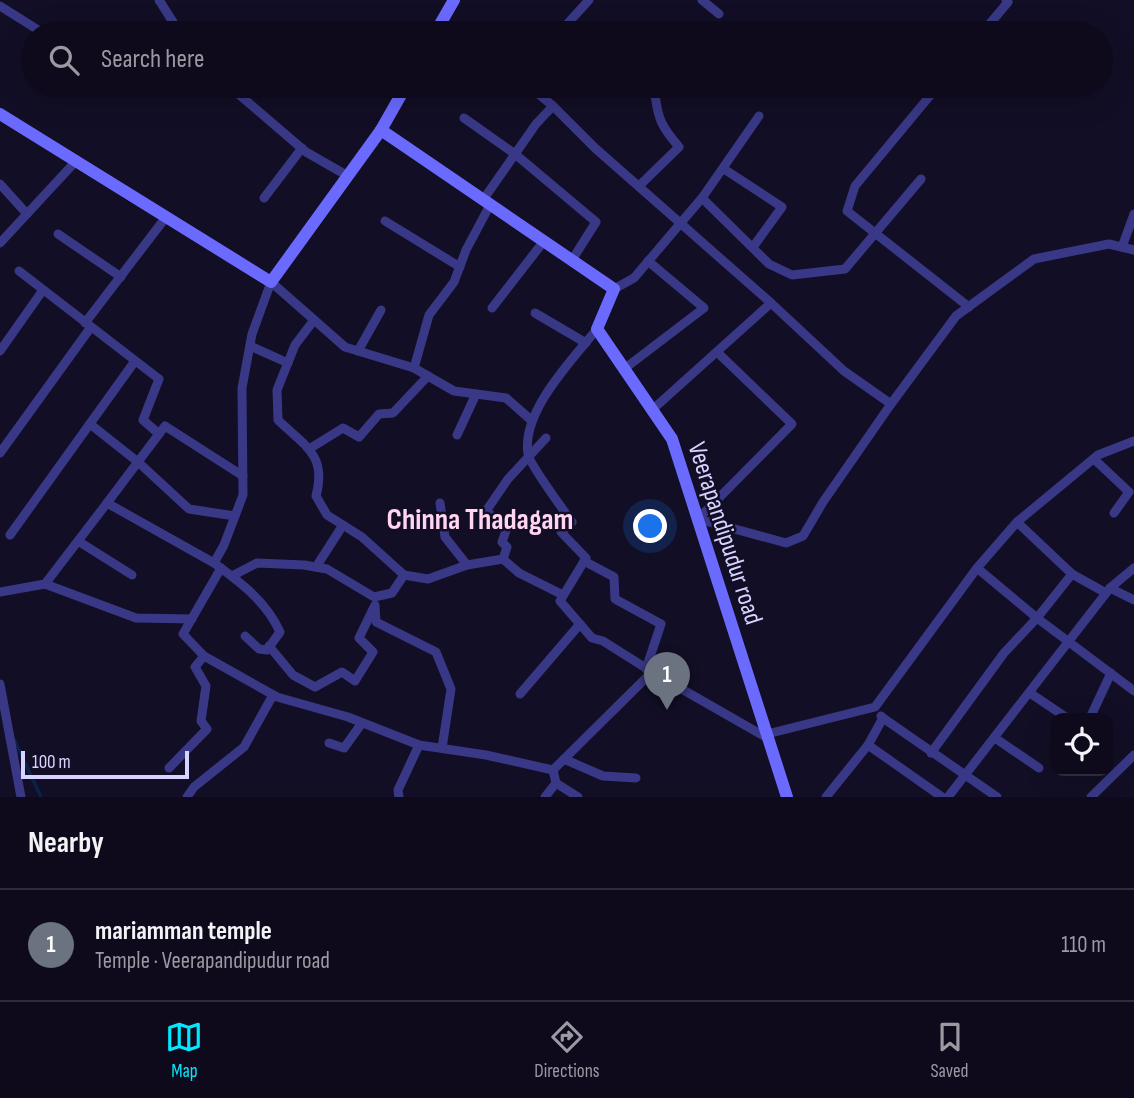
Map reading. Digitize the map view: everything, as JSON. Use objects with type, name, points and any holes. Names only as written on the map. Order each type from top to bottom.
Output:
[{"type":"street","points":[[159,0],[172,21]]},
{"type":"street","points":[[442,21],[453,0]]},
{"type":"street","points":[[570,21],[589,0]]},
{"type":"street","points":[[702,0],[719,14]]},
{"type":"street","points":[[992,21],[1008,2],[1006,0]]},
{"type":"street","points":[[0,6],[24,21]]},
{"type":"street","points":[[243,98],[302,148],[348,176]]},
{"type":"street","points":[[399,98],[382,130],[271,282],[252,334],[242,388],[243,495],[218,566],[183,634],[204,656],[272,695],[362,723],[419,745],[553,770]]},
{"type":"street","points":[[544,98],[844,370],[891,404]]},
{"type":"street","points":[[639,186],[679,147],[661,126],[655,98]]},
{"type":"street","points":[[928,98],[855,186],[847,211],[969,307]]},
{"type":"street","points":[[414,368],[429,315],[454,282],[487,202],[536,124],[553,106]]},
{"type":"street","points":[[0,114],[271,282],[345,347],[414,368],[454,391],[506,398],[531,419]]},
{"type":"street","points":[[759,116],[702,198],[634,278],[614,289],[597,329],[564,370],[531,419],[528,456],[572,522],[561,532],[586,558],[560,601],[592,638],[603,641],[649,671],[768,737],[875,707],[977,568],[1017,522],[1094,459],[1134,441]]},
{"type":"street","points":[[464,118],[515,155],[596,222],[572,260]]},
{"type":"street","points":[[382,130],[614,289]]},
{"type":"street","points":[[264,198],[302,148]]},
{"type":"street","points":[[0,243],[76,161]]},
{"type":"street","points":[[724,169],[782,207],[753,247]]},
{"type":"street","points":[[702,198],[769,264],[792,275],[845,269],[921,179]]},
{"type":"street","points":[[0,184],[27,214]]},
{"type":"street","points":[[1122,247],[1134,215]]},
{"type":"street","points":[[0,453],[121,277],[166,217]]},
{"type":"street","points":[[385,220],[460,267]]},
{"type":"street","points":[[58,234],[121,277]]},
{"type":"street","points":[[492,308],[544,241]]},
{"type":"street","points":[[717,352],[792,424],[698,519],[786,543],[803,537],[823,502],[956,316],[1034,259],[1109,243],[1134,250]]},
{"type":"street","points":[[624,369],[704,308],[648,261]]},
{"type":"street","points":[[19,271],[159,379],[144,420],[159,433]]},
{"type":"street","points":[[0,351],[43,290]]},
{"type":"street","points":[[652,410],[771,303]]},
{"type":"street","points":[[358,351],[382,310]]},
{"type":"street","points":[[536,313],[586,343]]},
{"type":"street","points":[[314,320],[295,345],[277,390],[278,421],[314,454],[321,477],[316,496],[327,515],[362,537],[404,575],[428,579],[467,565],[503,559]]},
{"type":"street","name":"Veerapandipudur road","points":[[597,329],[673,439],[787,797]]},
{"type":"street","points":[[250,346],[288,363]]},
{"type":"street","points":[[10,535],[135,361]]},
{"type":"street","points":[[309,449],[343,428],[359,437],[379,414],[393,413],[428,376]]},
{"type":"street","points":[[457,435],[476,394]]},
{"type":"street","points":[[90,424],[138,462],[189,509],[235,516]]},
{"type":"street","points":[[45,584],[164,426],[243,476]]},
{"type":"street","points":[[503,559],[507,547],[502,542],[507,528],[486,511],[528,456],[546,438]]},
{"type":"street","points":[[1094,459],[1129,492],[1114,513]]},
{"type":"street","points":[[107,503],[218,566],[259,599],[272,614],[280,632],[267,650],[259,649],[245,636]]},
{"type":"street","points":[[440,503],[445,537],[467,565]]},
{"type":"street","points":[[1017,522],[1072,574],[1134,600]]},
{"type":"street","points":[[316,568],[343,526]]},
{"type":"street","points":[[78,541],[132,575]]},
{"type":"street","points":[[503,559],[519,573],[563,595]]},
{"type":"street","points":[[553,770],[649,671],[661,624],[615,599],[614,578],[584,561]]},
{"type":"street","points":[[232,576],[257,563],[327,569],[375,601]]},
{"type":"street","points":[[977,568],[1037,618],[1134,691]]},
{"type":"street","points":[[948,797],[1108,590],[1134,568]]},
{"type":"street","points":[[931,752],[1004,653],[1037,618],[1072,574]]},
{"type":"street","points":[[269,646],[293,675],[315,687],[342,672],[355,681],[373,652],[359,638],[375,601],[392,593],[404,575]]},
{"type":"street","points":[[0,592],[45,584],[136,618],[192,619]]},
{"type":"street","points":[[375,601],[376,622],[436,652],[451,690],[442,748]]},
{"type":"street","points":[[520,694],[580,624]]},
{"type":"street","points":[[169,768],[207,729],[201,721],[206,687],[195,667],[204,656]]},
{"type":"street","points":[[1092,713],[1111,674]]},
{"type":"street","points":[[0,684],[21,797]]},
{"type":"street","points":[[1030,693],[1060,713]]},
{"type":"street","points":[[187,797],[194,787],[244,747],[272,695]]},
{"type":"street","points":[[875,707],[883,718],[998,797]]},
{"type":"street","points":[[826,797],[869,745],[883,718]]},
{"type":"street","points":[[329,743],[344,748],[362,723]]},
{"type":"street","points":[[995,738],[1039,768]]},
{"type":"street","points":[[399,797],[397,790],[419,745]]},
{"type":"street","points":[[869,745],[942,797]]},
{"type":"street","points":[[1091,797],[1134,755]]},
{"type":"street","points":[[564,759],[603,776],[636,778]]},
{"type":"street","points":[[553,770],[556,783],[578,797]]},
{"type":"street","points":[[545,797],[556,783]]},
{"type":"waterway","points":[[14,739],[41,797]]},
{"type":"place","name":"mariamman temple","points":[[667,710]]},
{"type":"district","name":"Chinna Thadagam","points":[[480,519]]}]
